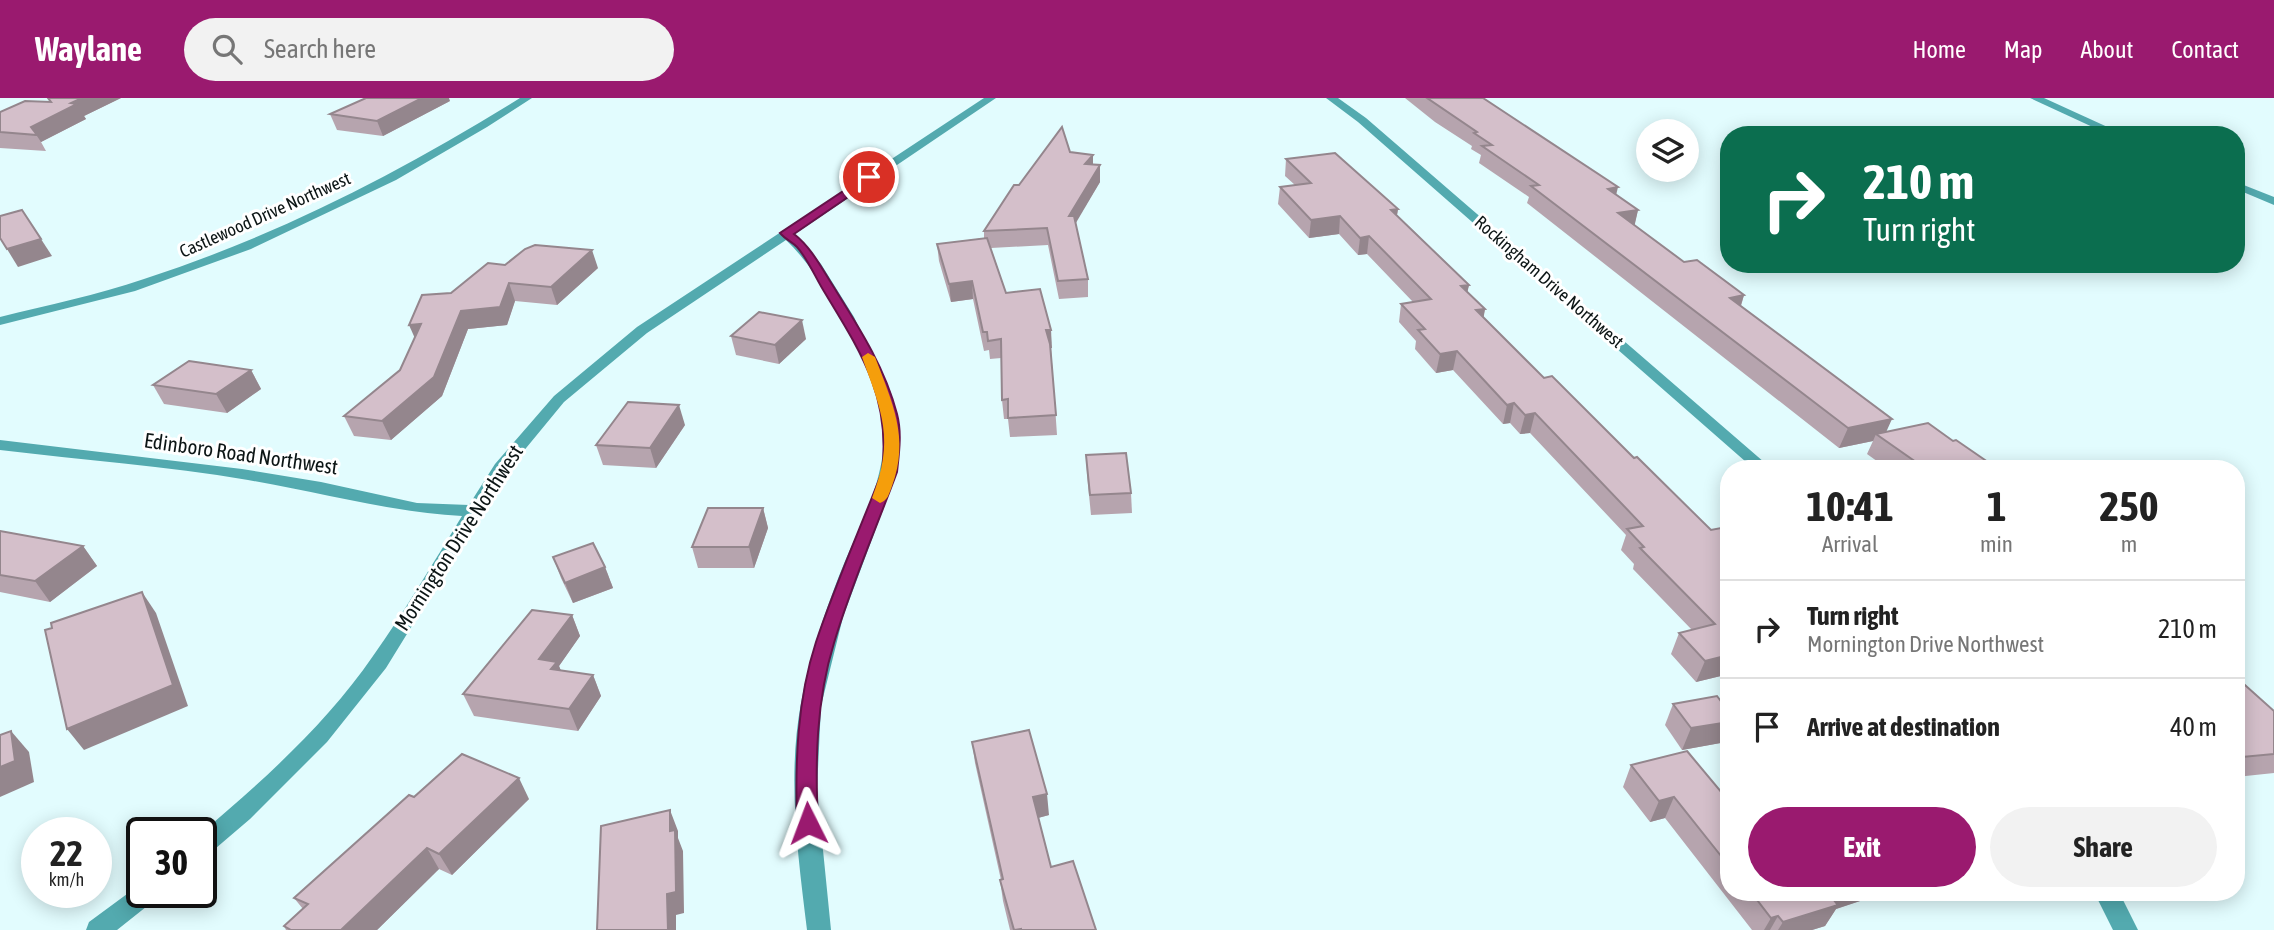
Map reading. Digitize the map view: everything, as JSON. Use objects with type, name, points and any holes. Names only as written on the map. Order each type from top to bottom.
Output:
[{"type":"street","name":"Castlewood Drive Northwest","points":[[0,321],[84,301],[197,266],[308,217],[398,173],[527,98]]},
{"type":"street","name":"Mornington Drive Northwest","points":[[217,833],[319,736],[379,663],[501,468],[559,399],[642,330],[991,98]]},
{"type":"street","name":"Rockingham Drive Northwest","points":[[1331,98],[1362,120],[1754,460]]},
{"type":"street","points":[[2035,98],[2099,126]]},
{"type":"street","points":[[2245,189],[2274,201]]},
{"type":"street","points":[[786,233],[802,246],[859,339],[876,373],[890,415],[893,443],[889,472],[824,644],[811,707],[806,778],[809,845],[819,930]]},
{"type":"street","name":"Edinboro Road Northwest","points":[[0,445],[242,474],[321,487],[417,508],[474,511]]},
{"type":"street","points":[[2111,901],[2126,930]]},
{"type":"street","points":[[98,930],[126,908]]},
{"type":"building","points":[[48,98],[82,98],[71,103],[77,104],[31,127],[37,135],[0,132],[0,112],[25,101],[51,102]]},
{"type":"building","points":[[366,98],[422,98],[377,121],[330,114]]},
{"type":"building","points":[[1427,98],[1483,98],[1618,187],[1608,189],[1638,210],[1618,213],[1684,262],[1697,260],[1744,295],[1730,298],[1892,419],[1848,428],[1531,186],[1539,185],[1482,146],[1492,145]]},
{"type":"building","points":[[1062,127],[1070,152],[1093,155],[1085,164],[1100,165],[1069,216],[1074,216],[1088,279],[1058,281],[1047,228],[984,231],[1014,185],[1019,185]]},
{"type":"building","points":[[1335,153],[1398,209],[1391,210],[1469,285],[1461,286],[1485,309],[1476,310],[1544,378],[1552,376],[1711,530],[1720,528],[1720,657],[1705,661],[1679,633],[1715,624],[1640,548],[1644,547],[1627,529],[1643,526],[1535,413],[1525,415],[1514,403],[1507,405],[1457,351],[1440,354],[1418,330],[1425,329],[1401,304],[1431,299],[1369,236],[1360,238],[1340,216],[1311,220],[1280,187],[1311,183],[1286,159]]},
{"type":"building","points":[[22,210],[41,239],[7,249],[0,238],[0,216]]},
{"type":"building","points":[[987,238],[1006,293],[1040,289],[1051,330],[1046,330],[1050,344],[1056,415],[1008,418],[1008,399],[1002,400],[1001,339],[988,341],[987,332],[983,332],[972,281],[949,284],[937,244]]},
{"type":"building","points":[[535,245],[592,250],[551,287],[509,283],[500,307],[461,311],[434,377],[382,421],[344,416],[400,370],[421,324],[409,325],[422,295],[451,293],[488,263],[505,265],[525,249]]},
{"type":"building","points":[[759,312],[802,320],[775,345],[731,336]]},
{"type":"building","points":[[189,361],[251,370],[216,394],[153,385]]},
{"type":"building","points":[[628,402],[679,405],[650,448],[596,445]]},
{"type":"building","points":[[1928,423],[1985,460],[1913,460],[1876,434]]},
{"type":"building","points":[[1126,453],[1131,493],[1090,495],[1086,455]]},
{"type":"building","points":[[708,508],[763,508],[749,547],[692,547]]},
{"type":"building","points":[[0,531],[83,546],[35,581],[0,575]]},
{"type":"building","points":[[593,543],[605,567],[565,583],[553,557]]},
{"type":"building","points":[[142,592],[173,685],[67,729],[45,630],[52,628],[51,623]]},
{"type":"building","points":[[532,610],[572,615],[539,659],[557,662],[551,669],[593,675],[569,709],[463,694]]},
{"type":"building","points":[[2245,685],[2274,711],[2274,754],[2245,757]]},
{"type":"building","points":[[1717,696],[1720,700],[1720,723],[1691,728],[1673,704]]},
{"type":"building","points":[[1029,730],[1047,794],[1033,797],[1051,867],[1073,861],[1096,930],[1014,930],[1000,880],[1003,879],[972,742]]},
{"type":"building","points":[[11,731],[15,761],[0,767],[0,735]]},
{"type":"building","points":[[1687,751],[1720,791],[1720,855],[1674,797],[1659,801],[1631,765]]},
{"type":"building","points":[[462,754],[519,778],[439,854],[427,848],[341,930],[291,930],[284,926],[308,904],[294,898],[409,795],[414,797]]},
{"type":"building","points":[[670,810],[670,831],[675,830],[676,892],[667,894],[668,930],[597,930],[601,826]]},
{"type":"building","points":[[1758,901],[1835,901],[1838,905],[1783,922],[1778,916],[1771,918]]},
{"type":"slow traffic","points":[[868,357],[890,415],[893,443],[889,472],[880,498]]},
{"type":"route","points":[[808,823],[806,778],[811,707],[824,644],[889,472],[893,443],[890,415],[876,373],[859,339],[802,246],[786,233],[869,177]]}]
